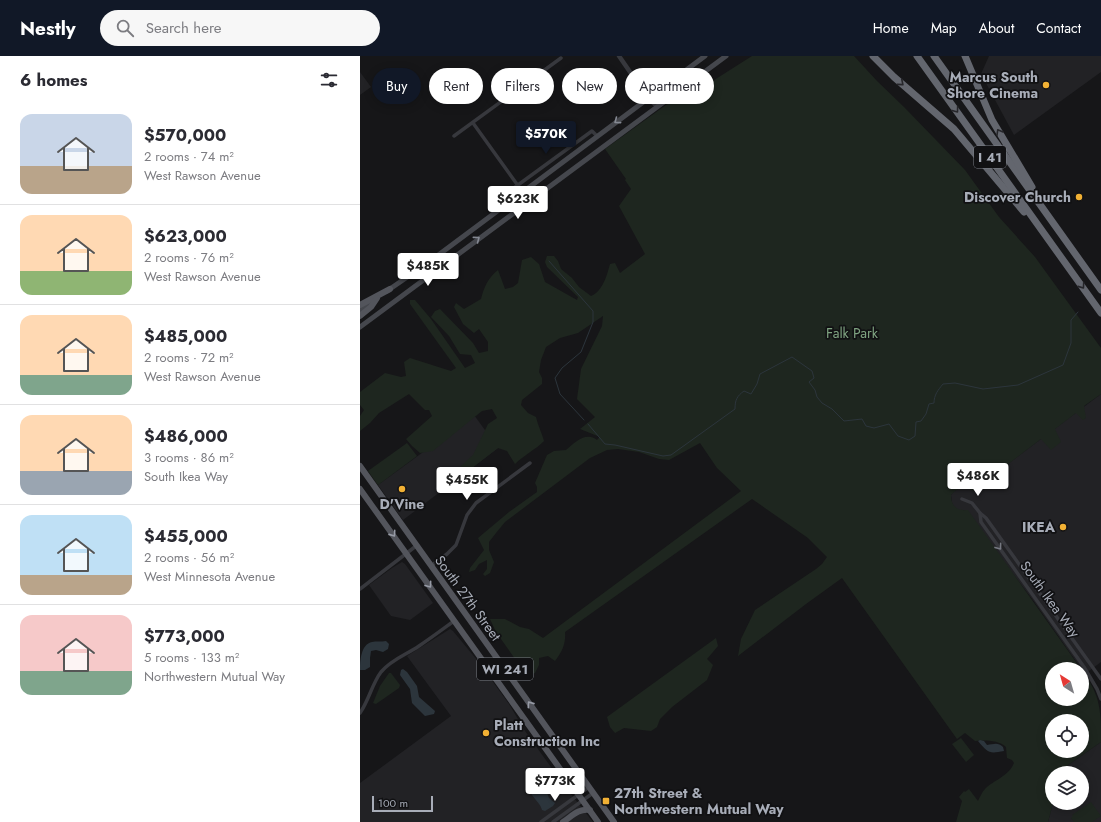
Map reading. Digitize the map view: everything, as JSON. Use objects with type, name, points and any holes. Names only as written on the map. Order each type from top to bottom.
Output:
[{"type":"highway","points":[[873,56],[894,77],[954,129],[1062,258]]},
{"type":"highway","name":"I 41","points":[[917,56],[1101,313]]},
{"type":"highway","name":"I 41","points":[[934,56],[1101,290]]},
{"type":"highway","points":[[965,56],[992,120],[1063,237]]},
{"type":"main road","points":[[689,68],[705,56]]},
{"type":"main road","points":[[360,327],[528,201],[726,56]]},
{"type":"main road","points":[[360,311],[429,262],[640,104]]},
{"type":"main road","points":[[429,262],[435,271]]},
{"type":"main road","points":[[360,305],[390,289]]},
{"type":"main road","points":[[360,316],[377,298]]},
{"type":"main road","name":"South 27th Street","points":[[360,466],[614,822]]},
{"type":"main road","points":[[360,473],[373,485]]},
{"type":"main road","name":"South 27th Street","points":[[360,489],[598,822]]},
{"type":"main road","points":[[563,822],[582,809],[590,810]]},
{"type":"street","points":[[619,56],[627,68]]},
{"type":"street","points":[[454,136],[561,58]]},
{"type":"street","points":[[472,123],[528,201]]},
{"type":"street","points":[[496,201],[592,131],[597,136]]},
{"type":"street","points":[[431,566],[456,545],[467,515],[476,503],[530,463]]},
{"type":"street","name":"South Ikea Way","points":[[962,499],[972,503],[986,518],[1101,679]]},
{"type":"street","name":"South Ikea Way","points":[[980,513],[981,522],[1084,666],[1098,689],[1101,699]]},
{"type":"street","points":[[360,589],[416,546]]},
{"type":"street","points":[[360,713],[369,698],[378,677],[388,665],[400,656],[420,646],[454,621]]},
{"type":"street","points":[[541,822],[589,787]]},
{"type":"street","points":[[553,822],[593,793]]},
{"type":"shaded area","points":[[989,56],[1101,56],[1101,72],[1014,135],[981,74]]},
{"type":"shaded area","points":[[360,72],[371,87],[360,95]]},
{"type":"shaded area","points":[[1101,394],[1101,662],[1089,671],[1089,662],[1077,662],[1033,600],[964,510],[958,510],[954,507],[951,495],[954,491],[960,488],[969,488],[973,490]]},
{"type":"shaded area","points":[[474,415],[498,448],[403,520],[378,485]]},
{"type":"shaded area","points":[[402,562],[433,603],[410,620],[391,616],[369,585]]},
{"type":"shaded area","points":[[450,629],[477,660],[509,704],[525,731],[566,788],[593,822],[360,822],[360,783],[451,716],[407,656]]},
{"type":"shaded area","points":[[386,641],[389,644],[388,649],[383,652],[376,650],[371,651],[370,667],[365,670],[360,670],[360,662],[365,646],[372,642]]},
{"type":"shaded area","points":[[403,669],[417,686],[419,697],[435,711],[434,714],[425,716],[412,703],[410,689],[400,675],[401,670]]},
{"type":"shaded area","points":[[978,741],[984,741],[987,745],[999,744],[1003,747],[1004,751],[989,752]]},
{"type":"shaded area","points":[[1101,742],[1101,822],[1048,822],[1051,810],[1089,810],[1089,766],[1067,766],[1078,758],[1089,758],[1089,750]]},
{"type":"shaded area","points":[[539,783],[544,785],[549,798],[555,803],[545,811],[542,810],[541,806],[531,793],[531,789]]},
{"type":"green space","name":"Falk Park","points":[[752,56],[854,56],[965,170],[999,217],[1035,257],[1101,348],[1101,394],[1084,406],[1086,418],[1083,420],[1076,413],[1055,429],[1061,442],[1051,450],[1041,439],[973,491],[967,488],[961,488],[951,495],[952,503],[958,509],[968,510],[1076,662],[1045,662],[1045,706],[1089,706],[1089,682],[1099,704],[1101,742],[1089,750],[1089,714],[1045,714],[1045,758],[1078,758],[1067,766],[1045,766],[1045,810],[1051,810],[1048,822],[956,822],[962,801],[959,797],[964,791],[965,792],[969,789],[978,801],[985,789],[1005,775],[1014,763],[1012,760],[1007,758],[1006,747],[999,743],[975,741],[965,733],[957,739],[842,578],[738,656],[741,639],[755,610],[816,569],[827,557],[808,538],[752,499],[565,632],[563,648],[555,661],[548,656],[539,658],[539,665],[535,673],[527,676],[496,632],[490,619],[505,619],[520,627],[529,629],[543,638],[741,491],[717,468],[700,443],[669,460],[659,459],[639,452],[618,449],[607,450],[590,458],[505,522],[489,542],[489,550],[494,562],[490,573],[485,576],[483,574],[487,569],[487,560],[479,564],[475,570],[469,572],[470,568],[484,550],[478,538],[509,512],[537,492],[535,483],[547,455],[554,451],[566,450],[576,441],[584,437],[597,440],[600,437],[580,429],[595,417],[577,399],[581,369],[602,326],[603,316],[578,333],[560,338],[546,347],[541,360],[539,372],[542,378],[542,384],[522,400],[521,405],[528,413],[536,417],[544,441],[515,464],[507,451],[498,448],[450,485],[461,466],[473,455],[488,424],[497,418],[492,409],[482,411],[433,451],[420,453],[406,439],[432,416],[429,410],[425,410],[409,394],[379,413],[360,431],[360,416],[364,410],[360,405],[360,392],[385,373],[401,377],[406,376],[404,362],[410,358],[451,371],[456,368],[410,304],[410,300],[415,300],[431,319],[465,368],[475,363],[471,355],[460,354],[449,336],[431,317],[435,311],[440,309],[473,343],[479,353],[488,351],[488,342],[479,329],[474,333],[463,324],[454,307],[456,303],[464,309],[481,299],[487,283],[498,270],[505,289],[513,287],[518,283],[522,260],[531,257],[539,264],[545,282],[577,300],[578,297],[547,267],[545,262],[547,256],[554,256],[561,269],[572,278],[579,287],[591,296],[601,287],[606,278],[610,264],[615,263],[620,273],[645,254],[619,206],[631,189],[625,180],[626,179],[605,149],[666,105],[714,104],[714,80]]},
{"type":"green space","points":[[407,443],[417,456],[378,485],[368,471]]},
{"type":"green space","points":[[716,638],[718,646],[707,659],[713,665],[707,680],[672,707],[660,719],[657,727],[651,731],[624,728],[615,733],[610,727],[607,717]]},
{"type":"green space","points":[[389,673],[391,673],[400,685],[399,688],[376,704],[373,703],[380,686]]},
{"type":"green space","points":[[961,738],[974,755],[966,762],[952,744]]},
{"type":"green space","points":[[1091,802],[1101,816],[1092,822],[1074,822],[1071,818],[1073,816],[1072,815],[1079,810],[1089,810],[1089,803]]},
{"type":"waterway","points":[[549,261],[593,311],[593,322],[581,352],[562,368],[555,378],[560,394],[584,420]]},
{"type":"waterway","points":[[588,424],[605,444],[663,456],[671,455],[735,409],[738,397],[744,391],[751,394],[757,384],[760,374],[792,357],[812,371],[814,378],[809,382],[815,390],[817,397],[844,421],[862,419],[866,426],[874,428],[889,424],[898,436],[909,440],[915,436],[916,422],[921,421],[926,414],[929,404],[934,403],[936,395],[943,384],[955,383],[983,389],[1018,385],[1063,365],[1071,343],[1071,320],[1078,312]]},
{"type":"place","name":"Marcus South Shore Cinema","points":[[1046,85]]},
{"type":"place","name":"Discover Church","points":[[1079,197]]},
{"type":"place","name":"D'Vine","points":[[402,489]]},
{"type":"place","name":"IKEA","points":[[1063,527]]},
{"type":"place","name":"Platt Construction Inc","points":[[486,733]]},
{"type":"place","name":"27th Street & Northwestern Mutual Way","points":[[606,801]]}]
